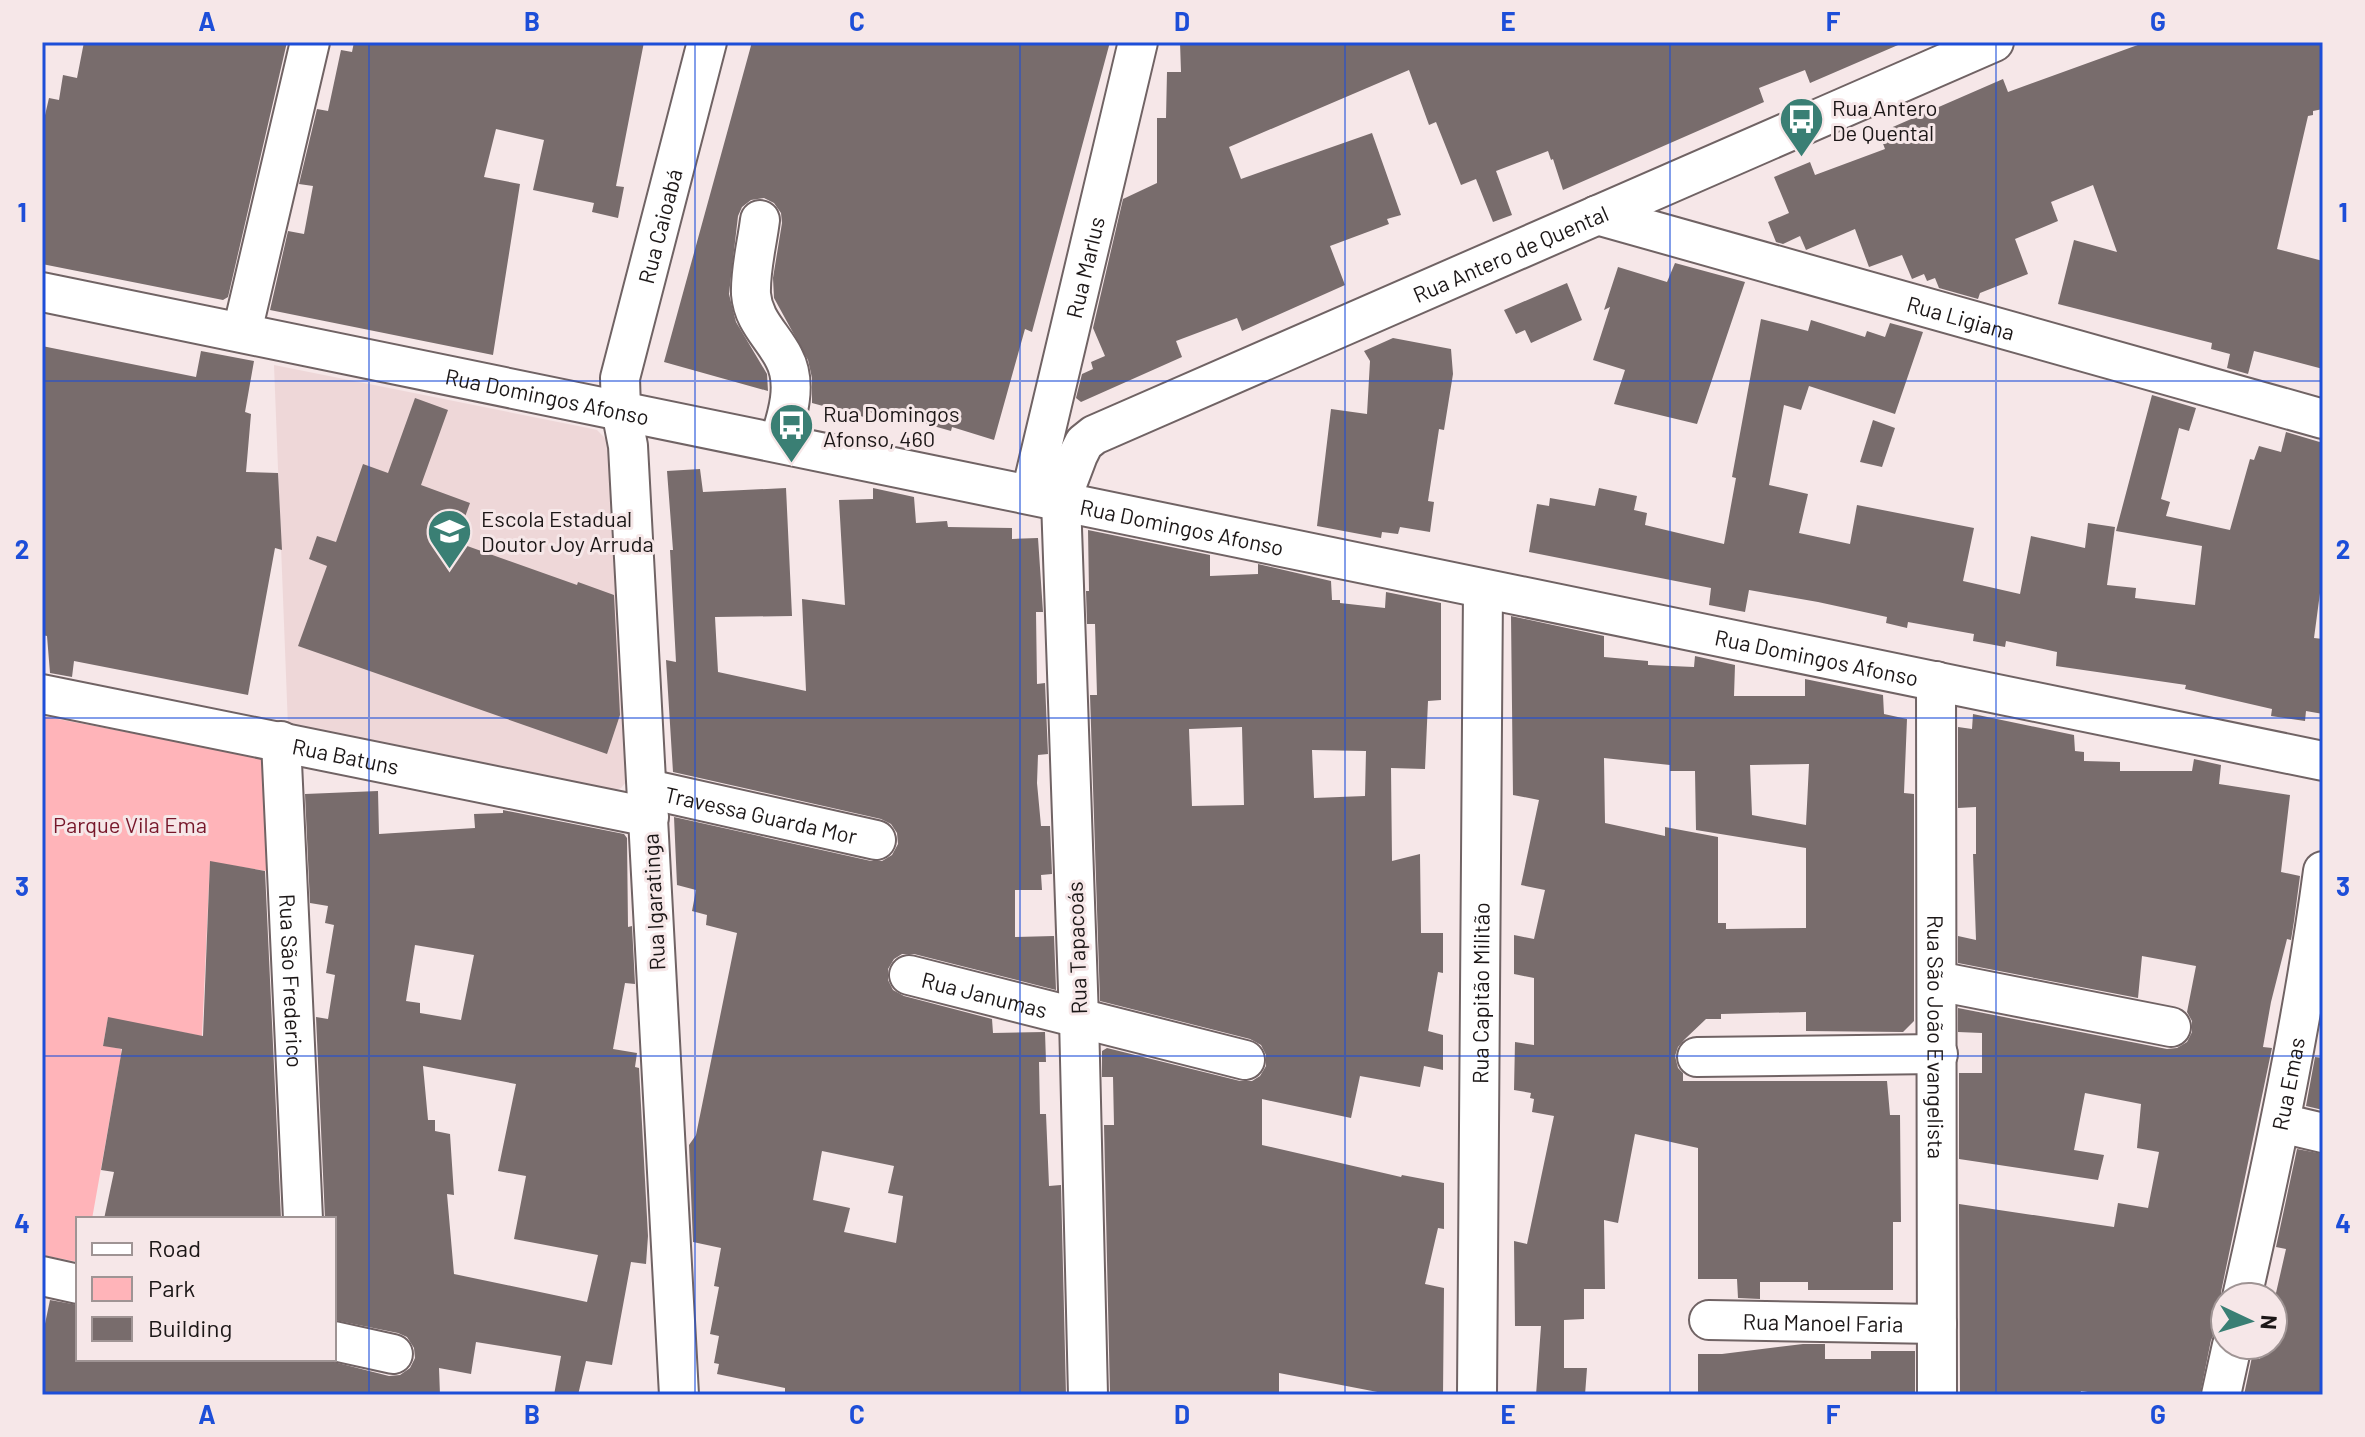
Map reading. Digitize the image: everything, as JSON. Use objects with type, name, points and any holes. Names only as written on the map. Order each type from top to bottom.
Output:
[{"type":"street","points":[[242,332],[310,42]]},
{"type":"street","name":"Rua Caioabá","points":[[621,410],[620,378],[626,346],[707,42]]},
{"type":"street","name":"Rua Marlus","points":[[1046,497],[1138,42]]},
{"type":"street","name":"Rua Antero de Quental","points":[[1046,497],[1084,443],[1094,435],[1258,352],[1597,215],[1994,42]]},
{"type":"street","name":"Rua Ligiana","points":[[1597,215],[2323,419]]},
{"type":"street","points":[[760,220],[751,295],[760,326],[785,359],[791,390],[779,442]]},
{"type":"street","name":"Rua Domingos Afonso","points":[[42,292],[2323,761]]},
{"type":"street","name":"Rua Igaratinga","points":[[621,410],[628,446],[679,1395]]},
{"type":"street","name":"Rua Tapacoás","points":[[1046,497],[1079,1018],[1088,1395]]},
{"type":"street","name":"Rua Capitão Militão","points":[[1477,1395],[1483,590]]},
{"type":"street","name":"Rua São João Evangelista","points":[[1936,681],[1937,1395]]},
{"type":"street","name":"Rua Batuns","points":[[42,694],[281,741],[648,803]]},
{"type":"street","name":"Rua São Frederico","points":[[281,741],[303,1217]]},
{"type":"street","name":"Travessa Guarda Mor","points":[[648,803],[876,840]]},
{"type":"street","name":"Rua Emas","points":[[2246,1281],[2281,1123],[2313,948],[2323,871]]},
{"type":"street","name":"Rua Janumas","points":[[909,975],[1245,1060]]},
{"type":"street","points":[[1937,981],[2171,1027]]},
{"type":"street","points":[[1697,1057],[1938,1054]]},
{"type":"street","points":[[2281,1123],[2323,1133]]},
{"type":"street","points":[[42,1276],[76,1284]]},
{"type":"street","name":"Rua Manoel Faria","points":[[1709,1320],[1937,1324]]},
{"type":"street","points":[[336,1341],[393,1354]]},
{"type":"street","points":[[2221,1395],[2228,1361]]},
{"type":"shaded area","name":"Escola Estadual Doutor Joy Arruda","points":[[274,365],[588,428],[597,430],[605,438],[611,451],[627,781],[621,788],[609,792],[288,727]]},
{"type":"green space","name":"Parque Vila Ema","points":[[42,716],[262,758],[267,871],[210,862],[202,1036],[108,1018],[103,1045],[121,1049],[121,1056],[92,1217],[76,1217],[76,1262],[42,1255]]},
{"type":"building","points":[[84,42],[287,42],[228,297],[223,300],[42,264],[42,128],[49,98],[59,100],[63,75],[77,78]]},
{"type":"building","points":[[354,42],[644,42],[616,186],[624,187],[618,218],[592,212],[594,203],[533,190],[544,140],[496,129],[484,177],[520,184],[493,355],[270,310],[288,231],[304,234],[313,186],[299,184],[317,109],[328,111],[341,50],[352,52]]},
{"type":"building","points":[[752,42],[1110,42],[1032,332],[1025,329],[994,440],[952,427],[951,431],[909,419],[908,423],[866,411],[864,417],[812,403],[808,360],[774,298],[773,278],[781,213],[774,203],[764,198],[751,200],[742,207],[738,216],[729,294],[736,322],[767,374],[768,391],[664,362]]},
{"type":"building","points":[[1180,42],[1905,42],[1810,83],[1805,70],[1759,88],[1764,102],[1563,190],[1548,151],[1496,171],[1512,215],[1493,222],[1476,179],[1461,185],[1436,122],[1429,125],[1409,70],[1229,147],[1241,179],[1372,133],[1401,215],[1387,219],[1389,224],[1330,246],[1345,285],[1242,331],[1237,318],[1176,341],[1182,357],[1081,402],[1076,398],[1082,374],[1093,369],[1091,362],[1105,356],[1093,328],[1123,199],[1157,183],[1157,118],[1166,118],[1167,72],[1181,72]]},
{"type":"building","points":[[2146,42],[2323,42],[2323,109],[2313,111],[2313,115],[2308,116],[2277,249],[2323,261],[2323,369],[2254,351],[2248,374],[2227,368],[2230,354],[2211,349],[2212,343],[2058,304],[2074,240],[2117,252],[2093,185],[2051,202],[2058,221],[2015,239],[2028,274],[1980,293],[1978,299],[1939,288],[1935,278],[1927,281],[1924,274],[1912,279],[1902,255],[1869,267],[1855,229],[1806,250],[1800,236],[1783,244],[1776,242],[1768,222],[1789,213],[1774,177],[1810,162],[1815,175],[1885,149],[1879,133],[2003,79],[2008,92]]},
{"type":"building","points":[[1675,263],[1745,282],[1697,424],[1614,404],[1625,370],[1593,360],[1610,307],[1604,310],[1618,267],[1667,282]]},
{"type":"building","points":[[1567,283],[1582,320],[1531,343],[1525,330],[1516,334],[1504,310]]},
{"type":"building","points":[[1761,319],[1808,331],[1811,320],[1865,337],[1867,331],[1885,337],[1890,323],[1923,332],[1895,414],[1809,386],[1801,410],[1784,405],[1769,485],[1808,494],[1799,533],[1850,544],[1857,505],[1974,528],[1963,581],[2020,594],[2031,536],[2085,548],[2088,523],[2115,527],[2107,585],[2136,588],[2135,598],[2195,605],[2202,546],[2116,531],[2152,395],[2196,408],[2189,431],[2179,428],[2161,499],[2170,502],[2166,516],[2230,530],[2250,459],[2254,460],[2259,446],[2281,452],[2286,432],[2323,443],[2323,594],[2320,593],[2314,638],[2323,639],[2323,714],[2306,711],[2305,721],[2271,716],[2272,709],[2185,689],[2186,685],[2056,666],[2057,652],[2006,641],[2005,647],[1973,641],[1974,634],[1908,622],[1907,628],[1886,623],[1887,617],[1818,602],[1749,590],[1745,612],[1709,605],[1711,588],[1529,552],[1537,504],[1549,506],[1550,498],[1595,506],[1599,488],[1637,496],[1634,510],[1647,513],[1645,525],[1724,544],[1736,478],[1732,477]]},
{"type":"building","points":[[1393,338],[1451,349],[1453,374],[1444,430],[1439,429],[1428,501],[1434,502],[1430,532],[1400,527],[1398,534],[1382,532],[1381,538],[1317,526],[1331,409],[1367,414],[1370,361],[1364,351]]},
{"type":"building","points":[[42,346],[196,377],[201,351],[254,361],[245,412],[251,414],[246,472],[278,473],[282,550],[275,548],[248,695],[74,661],[72,677],[50,673],[47,636],[42,635]]},
{"type":"building","points":[[415,398],[448,410],[421,485],[470,503],[456,542],[614,595],[620,715],[607,754],[298,646],[327,566],[309,559],[317,536],[336,542],[363,464],[388,473]]},
{"type":"building","points":[[1873,420],[1895,428],[1882,467],[1860,462]]},
{"type":"building","points":[[700,469],[703,492],[786,488],[792,616],[715,617],[718,672],[806,691],[802,599],[845,605],[839,500],[873,499],[873,488],[914,497],[916,523],[947,521],[948,527],[1012,528],[1012,539],[1038,538],[1043,612],[1036,612],[1037,684],[1045,683],[1048,754],[1038,755],[1037,783],[1041,826],[1050,826],[1052,874],[1041,875],[1042,890],[1015,890],[1015,937],[1054,936],[1056,990],[914,954],[902,954],[894,959],[888,969],[888,980],[893,990],[904,996],[992,1019],[993,1033],[1045,1032],[1046,1062],[1039,1062],[1040,1114],[1046,1114],[1049,1186],[1061,1185],[1066,1395],[801,1395],[785,1392],[785,1388],[717,1374],[719,1364],[714,1363],[719,1336],[710,1334],[719,1287],[714,1286],[721,1248],[693,1242],[689,1145],[696,1135],[737,933],[706,925],[707,915],[692,911],[696,890],[677,885],[674,817],[871,861],[882,861],[892,855],[898,844],[897,833],[891,824],[881,819],[673,772],[666,660],[676,662],[667,471]],"holes":[[[822,1151],[894,1166],[888,1193],[903,1196],[896,1243],[844,1232],[850,1208],[813,1200]]]},
{"type":"building","points":[[1088,530],[1210,555],[1210,576],[1258,574],[1258,564],[1331,581],[1332,600],[1340,600],[1340,603],[1385,608],[1386,592],[1441,603],[1441,700],[1428,701],[1425,769],[1391,768],[1392,861],[1420,854],[1421,933],[1443,933],[1443,973],[1438,972],[1428,1031],[1443,1035],[1443,1070],[1424,1066],[1420,1087],[1360,1076],[1351,1118],[1262,1099],[1262,1145],[1401,1177],[1444,1183],[1444,1229],[1438,1228],[1425,1284],[1444,1288],[1443,1395],[1393,1395],[1279,1373],[1279,1395],[1110,1395],[1104,1125],[1114,1125],[1113,1077],[1102,1077],[1102,1051],[1107,1048],[1240,1081],[1252,1081],[1260,1076],[1266,1066],[1266,1055],[1261,1045],[1250,1039],[1100,1001],[1090,695],[1097,695],[1095,624],[1087,624],[1086,591],[1089,591]],"holes":[[[1242,727],[1244,805],[1192,806],[1189,729]],[[1312,750],[1366,751],[1365,796],[1314,798]]]},
{"type":"building","points":[[1511,616],[1604,636],[1604,657],[1648,661],[1648,665],[1694,667],[1695,656],[1735,665],[1734,696],[1805,696],[1805,679],[1883,695],[1884,714],[1907,719],[1904,793],[1914,794],[1914,1021],[1903,1032],[1806,1031],[1806,1012],[1721,1014],[1721,1019],[1706,1019],[1678,1047],[1675,1056],[1683,1073],[1683,1081],[1887,1081],[1890,1115],[1900,1115],[1901,1222],[1893,1222],[1893,1290],[1808,1290],[1808,1282],[1760,1282],[1760,1299],[1738,1298],[1737,1279],[1698,1279],[1698,1148],[1635,1134],[1618,1223],[1604,1220],[1605,1289],[1584,1289],[1584,1319],[1564,1320],[1564,1368],[1587,1368],[1585,1395],[1536,1395],[1541,1326],[1515,1326],[1514,1241],[1527,1244],[1554,1116],[1532,1112],[1534,1099],[1530,1098],[1531,1093],[1514,1090],[1515,1042],[1534,1045],[1534,978],[1514,974],[1514,935],[1534,939],[1545,890],[1521,885],[1539,800],[1513,795]],"holes":[[[1604,758],[1670,765],[1670,771],[1695,771],[1696,830],[1806,848],[1806,928],[1726,929],[1726,923],[1718,923],[1718,837],[1665,827],[1665,836],[1605,823]],[[1809,764],[1806,825],[1752,815],[1750,765]]]},
{"type":"building","points":[[1973,714],[2074,735],[2075,751],[2084,752],[2084,761],[2120,762],[2120,771],[2192,771],[2194,759],[2221,765],[2219,784],[2290,795],[2281,872],[2300,876],[2294,921],[2271,1002],[2263,1047],[2272,1048],[2223,1281],[2209,1281],[2209,1350],[2200,1395],[2108,1395],[2081,1391],[2080,1395],[1960,1395],[1959,1204],[2114,1227],[2118,1203],[2148,1208],[2159,1152],[2137,1148],[2141,1104],[2085,1093],[2074,1150],[2104,1155],[2098,1180],[1959,1159],[1959,1073],[1982,1073],[1982,1033],[1958,1032],[1958,1008],[2167,1049],[2177,1048],[2187,1042],[2192,1032],[2192,1021],[2187,1012],[2196,966],[2142,956],[2138,998],[1958,963],[1958,936],[1976,940],[1973,854],[1976,854],[1976,807],[1958,808],[1958,727],[1972,729]]},
{"type":"building","points":[[378,791],[379,834],[475,828],[474,814],[503,813],[503,810],[624,834],[627,838],[628,927],[632,926],[635,984],[625,983],[613,1049],[637,1053],[635,1067],[639,1068],[648,1236],[646,1264],[631,1262],[612,1365],[586,1361],[578,1395],[554,1395],[561,1356],[476,1342],[471,1374],[439,1368],[440,1395],[42,1395],[42,1338],[50,1300],[76,1305],[76,1361],[330,1361],[389,1376],[400,1375],[410,1368],[415,1358],[414,1348],[407,1337],[336,1320],[336,1217],[325,1217],[316,1017],[328,1019],[335,975],[326,973],[334,925],[325,923],[328,906],[310,903],[305,794]],"holes":[[[415,945],[474,955],[461,1020],[420,1013],[420,1003],[406,1001]],[[423,1066],[516,1084],[498,1171],[526,1176],[514,1239],[598,1255],[587,1302],[454,1274],[447,1194],[454,1195],[450,1134],[435,1131],[435,1120],[428,1120]]]},
{"type":"building","points":[[210,861],[265,871],[281,1217],[104,1217],[114,1172],[101,1170],[122,1049],[103,1046],[108,1017],[203,1036]]},
{"type":"building","points":[[2315,1057],[2323,1058],[2323,1110],[2306,1106]]},
{"type":"building","points":[[2297,1149],[2323,1154],[2323,1393],[2244,1395],[2251,1361],[2289,1361],[2289,1281],[2279,1281],[2286,1249],[2276,1247]]},
{"type":"building","points":[[1825,1344],[1825,1359],[1871,1359],[1871,1351],[1915,1351],[1915,1394],[1698,1395],[1698,1354]]},
{"type":"place","name":"Rua Antero De Quental","points":[[1801,159]]},
{"type":"place","name":"Rua Domingos Afonso, 460","points":[[792,465]]},
{"type":"place","name":"Escola Estadual Doutor Joy Arruda","points":[[450,570]]}]
